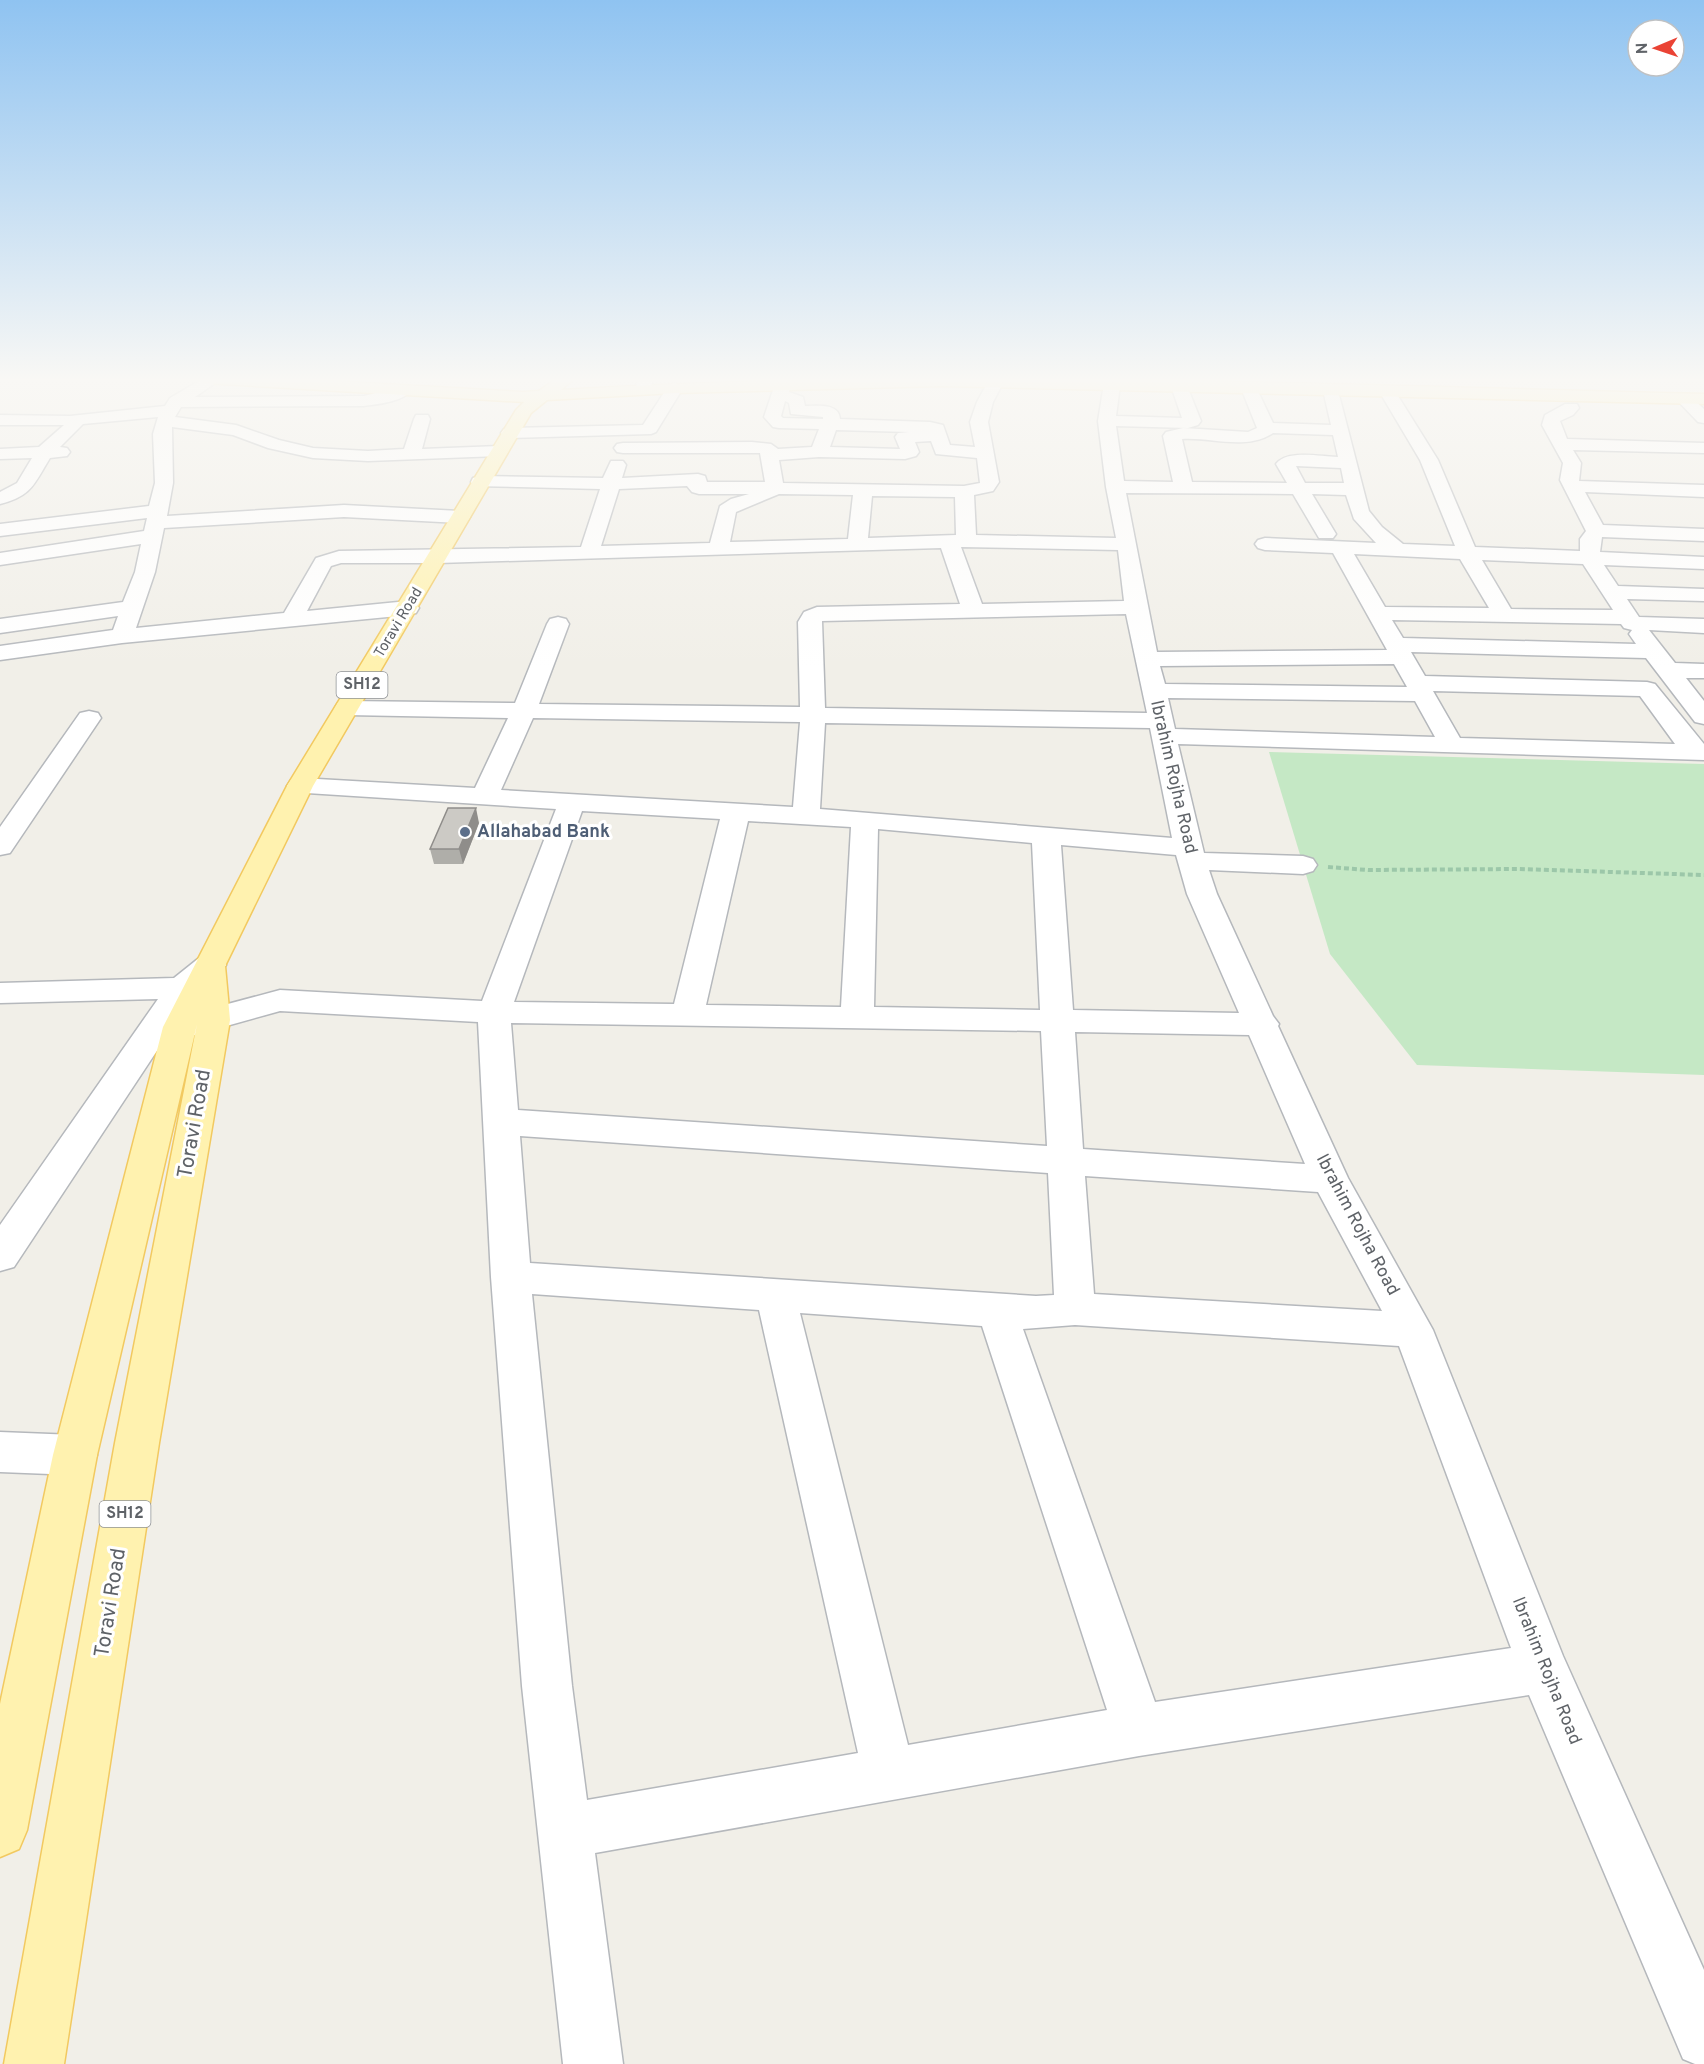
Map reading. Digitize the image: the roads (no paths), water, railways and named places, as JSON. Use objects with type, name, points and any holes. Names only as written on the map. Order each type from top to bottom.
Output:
[{"type":"main road","name":"Toravi Road","points":[[0,1830],[75,1455],[196,1000],[300,786],[408,608],[485,474]]},
{"type":"main road","name":"Toravi Road","points":[[34,2064],[137,1443],[196,1000]]},
{"type":"street","points":[[0,498],[9,497],[23,489],[32,474]]},
{"type":"street","points":[[123,636],[148,560],[164,483],[164,474]]},
{"type":"street","points":[[600,474],[613,478]]},
{"type":"street","points":[[589,552],[614,474]]},
{"type":"street","points":[[772,474],[775,488]]},
{"type":"street","points":[[480,482],[613,478],[698,480],[696,486],[699,488],[964,492],[986,487],[990,483],[988,474]]},
{"type":"street","name":"Ibrahim Rojha Road","points":[[1113,474],[1136,607],[1156,702],[1190,855],[1203,894],[1263,1024],[1330,1179],[1413,1330],[1543,1668],[1704,2038]]},
{"type":"street","points":[[1181,474],[1184,488]]},
{"type":"street","points":[[1290,474],[1377,613],[1452,745]]},
{"type":"street","points":[[1352,474],[1358,510],[1364,520],[1371,530],[1400,551]]},
{"type":"street","points":[[1435,474],[1468,554],[1504,615]]},
{"type":"street","points":[[1570,474],[1569,480],[1596,531]]},
{"type":"street","points":[[1572,486],[1704,491]]},
{"type":"street","points":[[1115,487],[1355,489]]},
{"type":"street","points":[[719,548],[730,505],[761,497],[775,488]]},
{"type":"street","points":[[857,544],[863,489]]},
{"type":"street","points":[[964,492],[957,541],[973,609]]},
{"type":"street","points":[[0,530],[344,511],[460,517]]},
{"type":"street","points":[[0,559],[156,523]]},
{"type":"street","points":[[1596,531],[1704,535]]},
{"type":"street","points":[[1596,531],[1590,539],[1590,559],[1630,620],[1704,717]]},
{"type":"street","points":[[292,619],[323,562],[339,557],[438,557],[957,541],[1127,544]]},
{"type":"street","points":[[1265,544],[1334,542],[1400,551],[1704,563]]},
{"type":"street","points":[[125,563],[148,560]]},
{"type":"street","points":[[1612,592],[1704,595]]},
{"type":"street","points":[[0,626],[132,607]]},
{"type":"street","points":[[806,816],[813,715],[809,622],[812,617],[828,612],[1136,607]]},
{"type":"street","points":[[0,653],[123,636],[408,608]]},
{"type":"street","points":[[1377,613],[1630,620],[1704,626]]},
{"type":"street","points":[[484,797],[524,711],[558,624]]},
{"type":"street","points":[[1156,702],[1399,651],[1654,651]]},
{"type":"street","points":[[1668,670],[1704,671]]},
{"type":"street","points":[[347,708],[813,715],[1156,702],[1420,688],[1647,689],[1699,751]]},
{"type":"street","points":[[1156,702],[1452,745],[1699,751]]},
{"type":"street","points":[[0,847],[89,718]]},
{"type":"street","points":[[300,786],[865,820],[1046,836],[1190,855],[1303,865]]},
{"type":"street","points":[[572,802],[494,1012],[511,1277],[547,1686],[593,2064]]},
{"type":"street","points":[[687,1015],[736,812]]},
{"type":"street","points":[[857,1018],[865,820]]},
{"type":"street","points":[[1046,836],[1076,1309]]},
{"type":"street","points":[[0,993],[196,1000],[280,999],[494,1012],[1263,1024]]},
{"type":"street","points":[[0,1256],[196,1000]]},
{"type":"street","points":[[501,1122],[1330,1179]]},
{"type":"street","points":[[511,1277],[1036,1314],[1076,1309],[1413,1330]]},
{"type":"street","points":[[776,1295],[889,1774]]},
{"type":"street","points":[[997,1311],[1139,1730]]},
{"type":"street","points":[[0,1452],[75,1455]]},
{"type":"street","points":[[566,1831],[1139,1730],[1543,1668]]},
{"type":"place","name":"Allahabad Bank","points":[[465,832]]}]
